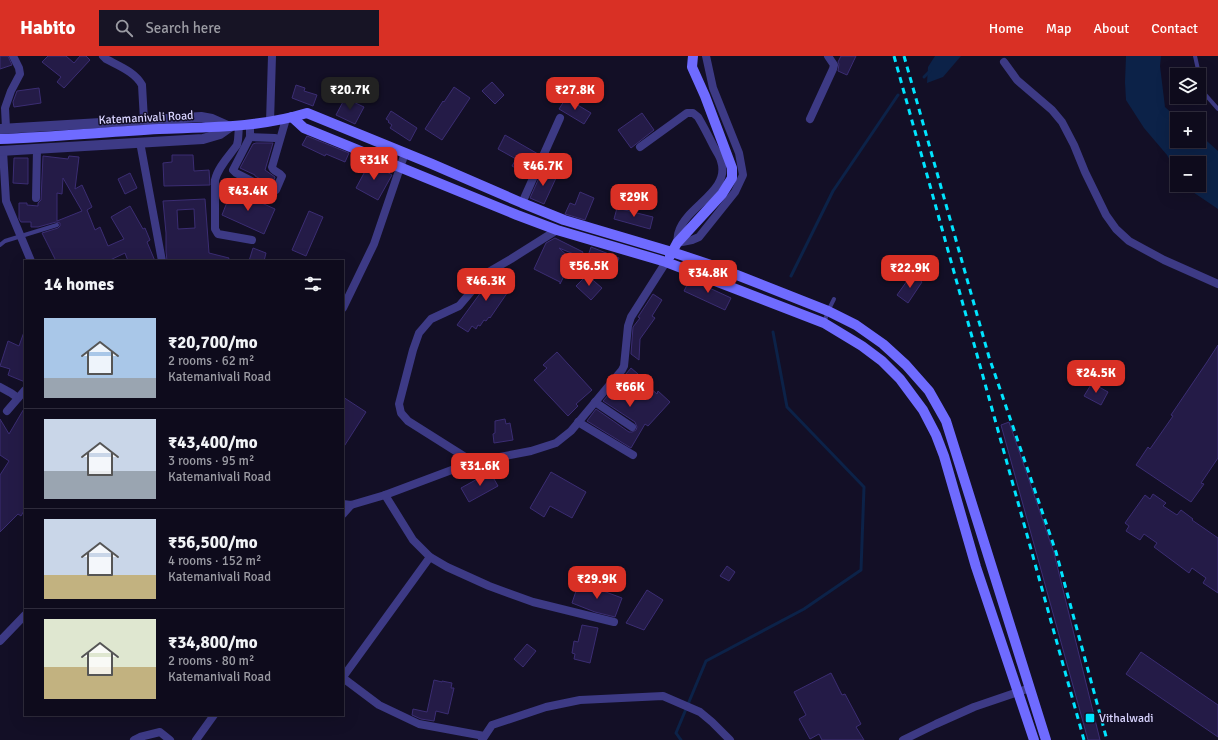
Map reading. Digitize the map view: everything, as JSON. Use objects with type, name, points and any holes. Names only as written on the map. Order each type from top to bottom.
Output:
[{"type":"main road","points":[[666,262],[675,248],[722,194],[732,178],[732,168],[705,96],[692,67],[693,56]]},
{"type":"main road","name":"Katemanivali Road","points":[[0,139],[250,125],[307,113],[564,220],[675,248],[714,266],[828,311],[861,329],[883,344],[906,365],[929,391],[946,420],[1046,740]]},
{"type":"main road","points":[[289,118],[304,128],[557,230],[666,262],[824,323],[862,346],[882,361],[900,379],[923,410],[936,434],[944,456],[976,567],[1034,740]]},
{"type":"main road","points":[[763,300],[767,287]]},
{"type":"main road","points":[[936,434],[948,429]]},
{"type":"street","points":[[13,56],[20,74],[6,101],[3,128],[201,117],[234,126]]},
{"type":"street","points":[[103,56],[130,72],[139,80],[142,85],[144,120]]},
{"type":"street","points":[[270,122],[272,56]]},
{"type":"street","points":[[675,248],[699,237],[735,192],[743,175],[739,153],[713,88],[706,56]]},
{"type":"street","points":[[810,119],[833,69],[834,65],[828,56]]},
{"type":"street","points":[[1004,62],[1017,80],[1052,110],[1062,122],[1106,215],[1116,229],[1129,241],[1164,260],[1218,284]]},
{"type":"street","points":[[640,147],[687,113],[693,113],[698,117],[721,161],[721,178],[715,188],[691,212],[678,231],[675,248]]},
{"type":"street","points":[[250,125],[250,137],[233,170],[234,172],[272,192],[275,192],[282,176],[272,169],[272,164],[289,118]]},
{"type":"street","points":[[522,203],[560,118]]},
{"type":"street","points":[[31,260],[3,201],[2,151],[203,139],[220,134],[234,126]]},
{"type":"street","points":[[234,126],[238,140],[237,145],[220,169],[215,180],[216,232],[218,234],[252,240]]},
{"type":"street","points":[[250,137],[274,138]]},
{"type":"street","points":[[140,142],[162,260]]},
{"type":"street","points":[[36,198],[37,149]]},
{"type":"street","points":[[232,153],[240,157]]},
{"type":"street","points":[[344,306],[374,244],[405,153]]},
{"type":"street","points":[[473,462],[408,421],[401,413],[399,404],[413,350],[420,333],[432,319],[459,306],[487,274],[557,230]]},
{"type":"street","points":[[347,504],[385,495],[473,462],[531,451],[556,443],[564,437],[622,370],[624,366],[628,326],[631,317],[666,262]]},
{"type":"street","points":[[0,388],[18,398]]},
{"type":"street","points":[[7,411],[24,391]]},
{"type":"street","points":[[595,402],[632,427]]},
{"type":"street","points":[[578,422],[633,455]]},
{"type":"street","points":[[385,495],[413,540],[430,557],[447,567],[489,586],[533,602],[614,622]]},
{"type":"street","points":[[344,677],[430,557]]},
{"type":"street","points":[[0,641],[24,616]]},
{"type":"street","points":[[344,679],[378,705],[419,724],[483,738],[492,725],[546,708],[580,700],[663,696],[700,712],[730,740]]},
{"type":"street","points":[[903,740],[974,707],[1030,688]]},
{"type":"street","points":[[196,740],[213,716]]},
{"type":"street","points":[[134,740],[160,732],[170,740]]},
{"type":"lane","points":[[1195,56],[1203,92],[1218,109]]},
{"type":"lane","points":[[0,245],[5,241],[57,225]]},
{"type":"lane","points":[[824,323],[834,299]]},
{"type":"water","points":[[935,56],[961,56],[943,77],[927,83],[928,67]]},
{"type":"water","points":[[1126,56],[1161,56],[1160,66],[1165,107],[1170,112],[1170,148],[1206,148],[1206,140],[1218,151],[1218,209],[1193,192],[1206,192],[1206,156],[1170,156],[1170,160],[1144,128],[1126,100]]},
{"type":"building","points":[[0,56],[8,56],[12,65],[0,69]]},
{"type":"building","points":[[48,56],[66,56],[74,63],[80,56],[86,56],[90,60],[64,88],[57,82],[61,77],[42,62]]},
{"type":"building","points":[[841,56],[856,56],[847,75],[838,71],[838,62]]},
{"type":"building","points":[[492,82],[504,95],[495,104],[482,91]]},
{"type":"building","points":[[296,85],[305,88],[304,91],[317,95],[313,106],[292,98]]},
{"type":"building","points":[[454,87],[470,98],[442,140],[425,129]]},
{"type":"building","points":[[39,88],[41,103],[14,107],[13,102],[17,91]]},
{"type":"building","points":[[345,98],[364,107],[355,124],[336,115]]},
{"type":"building","points":[[566,98],[591,113],[584,124],[559,109]]},
{"type":"building","points":[[391,111],[417,128],[410,141],[390,128],[392,125],[386,119]]},
{"type":"building","points":[[642,113],[654,130],[631,148],[618,130]]},
{"type":"building","points":[[505,135],[538,154],[528,175],[512,166],[516,159],[498,149]]},
{"type":"building","points":[[307,136],[349,153],[345,162],[326,154],[325,156],[302,145]]},
{"type":"building","points":[[273,143],[265,170],[275,177],[272,185],[240,168],[253,144]]},
{"type":"building","points":[[172,155],[193,155],[194,171],[209,170],[210,185],[164,186],[163,163],[172,162]]},
{"type":"building","points":[[43,156],[68,159],[69,156],[79,157],[75,189],[82,185],[92,207],[87,210],[95,230],[100,227],[108,246],[124,239],[111,217],[130,206],[143,229],[145,228],[150,240],[147,242],[155,260],[128,260],[125,253],[110,260],[56,260],[42,233],[58,228],[60,223],[56,222],[38,227],[31,227],[31,222],[21,222],[19,219],[19,203],[27,203],[27,205],[38,206],[38,203],[41,200]],"holes":[[[63,178],[82,211],[57,221],[57,193],[62,194]]]},
{"type":"building","points":[[14,158],[28,158],[28,184],[13,183]]},
{"type":"building","points":[[370,162],[392,175],[378,200],[356,188]]},
{"type":"building","points":[[543,169],[552,173],[550,176],[556,178],[544,204],[530,198]]},
{"type":"building","points":[[130,173],[137,188],[125,194],[118,179]]},
{"type":"building","points":[[233,190],[275,209],[264,234],[222,215]]},
{"type":"building","points":[[580,192],[594,198],[585,220],[565,214],[570,203],[575,205]]},
{"type":"building","points":[[205,199],[209,253],[229,258],[228,260],[167,260],[163,201]],"holes":[[[194,209],[195,228],[178,229],[177,210]]]},
{"type":"building","points":[[617,208],[653,217],[650,229],[614,219]]},
{"type":"building","points":[[309,211],[323,217],[306,256],[292,250]]},
{"type":"building","points":[[555,238],[583,252],[581,257],[559,248],[572,260],[560,284],[560,282],[534,269],[546,243]]},
{"type":"building","points":[[591,247],[619,258],[615,269],[587,259]]},
{"type":"building","points":[[253,248],[266,253],[264,260],[249,260]]},
{"type":"building","points":[[499,273],[514,283],[490,318],[489,317],[486,321],[484,320],[476,329],[472,326],[468,332],[457,325],[492,277]]},
{"type":"building","points":[[912,274],[922,282],[908,303],[897,295]]},
{"type":"building","points":[[587,275],[602,288],[591,300],[576,286]]},
{"type":"building","points":[[690,279],[731,298],[725,310],[684,291]]},
{"type":"building","points":[[653,294],[662,300],[652,316],[655,318],[640,339],[639,360],[631,354],[633,327],[640,318],[638,317]]},
{"type":"building","points":[[24,332],[24,382],[8,375],[10,369],[0,366],[8,341],[19,346]]},
{"type":"building","points":[[1218,345],[1218,458],[1201,483],[1204,484],[1191,502],[1136,465],[1148,447],[1150,449],[1173,416],[1171,415]]},
{"type":"building","points":[[557,352],[592,390],[576,404],[578,406],[568,416],[534,380],[547,368],[543,365]]},
{"type":"building","points":[[631,368],[638,374],[638,377],[657,394],[658,391],[670,402],[648,426],[645,424],[631,448],[587,421],[596,409],[629,432],[636,430],[637,427],[635,422],[603,401]]},
{"type":"building","points":[[1092,383],[1108,392],[1101,405],[1084,396]]},
{"type":"building","points":[[344,398],[366,412],[344,446]]},
{"type":"building","points":[[24,409],[24,511],[21,516],[18,514],[0,532],[0,475],[9,461],[0,455],[0,419],[9,434]]},
{"type":"building","points":[[505,419],[506,424],[510,423],[513,440],[494,443],[493,434],[495,433],[495,421]]},
{"type":"building","points":[[1009,422],[1054,553],[1100,740],[1088,740],[1001,425]]},
{"type":"building","points":[[490,472],[498,486],[469,502],[461,488]]},
{"type":"building","points":[[551,472],[586,492],[572,518],[550,506],[544,517],[530,508]]},
{"type":"building","points":[[1153,494],[1166,503],[1163,506],[1177,515],[1181,510],[1193,519],[1192,520],[1218,538],[1218,593],[1203,583],[1206,578],[1192,568],[1189,573],[1154,547],[1157,543],[1144,534],[1140,540],[1126,531],[1129,526],[1125,523],[1145,495],[1150,499]]},
{"type":"building","points":[[727,566],[735,572],[729,581],[720,576]]},
{"type":"building","points":[[579,582],[622,598],[615,617],[595,612],[572,603]]},
{"type":"building","points":[[647,590],[663,600],[644,630],[626,623]]},
{"type":"building","points":[[582,625],[598,628],[590,663],[574,659],[575,654],[572,653],[574,641],[578,642]]},
{"type":"building","points":[[527,644],[536,651],[523,667],[514,659]]},
{"type":"building","points":[[1141,652],[1218,705],[1218,737],[1126,674]]},
{"type":"building","points":[[831,673],[842,695],[845,694],[861,724],[856,727],[864,740],[822,740],[819,734],[810,739],[799,719],[806,715],[794,692]]},
{"type":"building","points":[[434,680],[452,683],[451,688],[454,688],[448,714],[436,711],[434,721],[421,719],[412,715],[413,709],[427,712]]},
{"type":"waterway","points":[[924,77],[930,71]]},
{"type":"waterway","points":[[791,276],[833,191],[898,95]]},
{"type":"waterway","points":[[681,740],[676,733],[706,661],[804,609],[861,570],[864,487],[787,407],[773,332]]},
{"type":"railway","points":[[894,56],[1084,740]]},
{"type":"railway","points":[[904,56],[989,357],[1056,552],[1107,740]]},
{"type":"place","name":"Vithalwadi","points":[[1090,718]]}]
